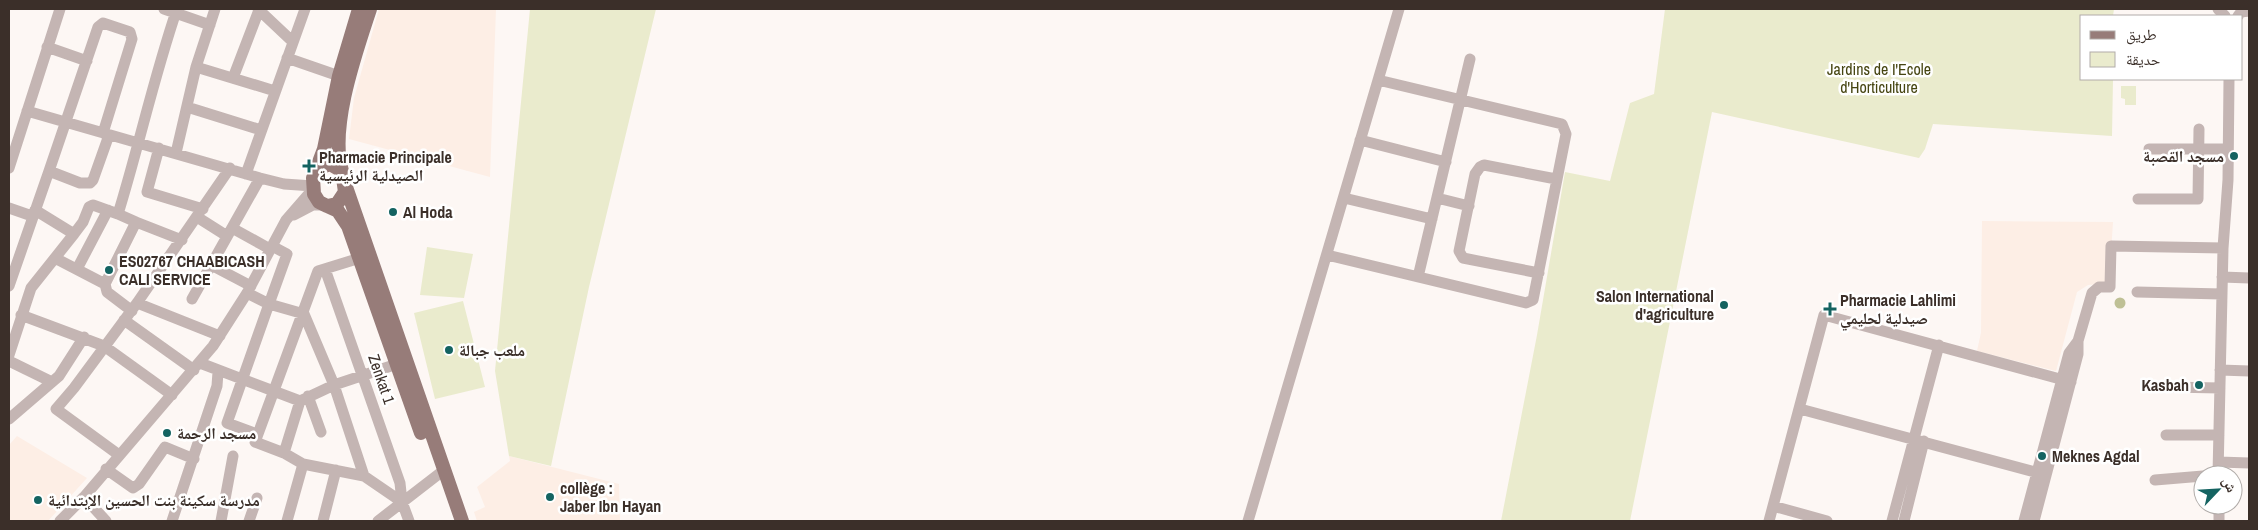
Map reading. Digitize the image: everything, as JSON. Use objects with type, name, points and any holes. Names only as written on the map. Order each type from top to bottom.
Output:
[{"type":"main road","points":[[359,9],[339,76],[327,137],[314,179],[316,198],[338,211],[344,217],[397,364],[440,473],[462,521]]},
{"type":"main road","points":[[325,205],[341,201],[345,192],[338,151],[347,81],[370,9]]},
{"type":"main road","points":[[314,179],[330,164],[343,178],[440,473],[452,521]]},
{"type":"street","points":[[9,168],[60,9]]},
{"type":"street","points":[[164,9],[176,11],[210,25]]},
{"type":"street","points":[[176,153],[196,67],[215,9]]},
{"type":"street","points":[[233,78],[258,9],[293,42]]},
{"type":"street","points":[[246,174],[305,9]]},
{"type":"street","points":[[1248,521],[1399,9]]},
{"type":"street","points":[[77,269],[113,212],[140,142],[155,74],[176,11]]},
{"type":"street","points":[[26,296],[9,288],[33,213],[67,123],[100,24],[103,23],[132,35],[93,180],[90,183],[80,183],[49,171]]},
{"type":"street","points":[[47,48],[87,61]]},
{"type":"street","points":[[287,58],[339,76]]},
{"type":"street","points":[[1418,277],[1470,59]]},
{"type":"street","points":[[196,67],[275,91]]},
{"type":"street","points":[[1327,255],[1526,303],[1533,300],[1566,134],[1562,124],[1378,80]]},
{"type":"street","points":[[2219,465],[2222,277],[2228,180],[2229,80]]},
{"type":"street","points":[[187,107],[261,130]]},
{"type":"street","points":[[27,111],[284,184],[290,188],[294,195],[294,210]]},
{"type":"street","points":[[2138,199],[2198,198],[2199,129]]},
{"type":"street","points":[[1360,140],[1446,162]]},
{"type":"street","points":[[159,148],[147,192],[200,213],[229,232],[287,254],[227,423],[257,434]]},
{"type":"street","points":[[2149,149],[2228,149]]},
{"type":"street","points":[[1538,273],[1463,258],[1459,251],[1475,174],[1480,167],[1484,165],[1556,179]]},
{"type":"street","points":[[119,455],[56,409],[135,307],[230,168]]},
{"type":"street","points":[[192,299],[260,178]]},
{"type":"street","points":[[284,184],[314,179]]},
{"type":"street","points":[[60,521],[84,497],[106,469],[197,367],[220,336],[249,290],[286,220],[314,179]]},
{"type":"street","points":[[1344,198],[1432,219]]},
{"type":"street","points":[[1437,198],[1469,206]]},
{"type":"street","points":[[286,220],[306,208],[325,205]]},
{"type":"street","points":[[9,350],[13,325],[21,315],[26,296],[38,278],[74,234],[91,206],[113,212],[182,240]]},
{"type":"street","points":[[9,208],[33,213],[74,234]]},
{"type":"street","points":[[136,222],[106,284],[107,292],[135,307],[220,336]]},
{"type":"street","points":[[2034,521],[2042,474],[2067,381],[2078,354],[2078,341],[2092,293],[2099,287],[2110,287],[2111,246],[2223,248]]},
{"type":"street","points":[[55,258],[106,284]]},
{"type":"street","points":[[360,258],[318,271],[304,314],[255,442],[284,453],[303,464],[364,476],[402,502]]},
{"type":"street","points":[[211,266],[269,304],[304,314]]},
{"type":"street","name":"Zenkat 1","points":[[325,269],[364,375],[400,483],[402,502],[409,521]]},
{"type":"street","points":[[2222,277],[2249,278]]},
{"type":"street","points":[[2137,292],[2222,294]]},
{"type":"street","points":[[304,314],[334,385],[364,476]]},
{"type":"street","points":[[21,315],[104,346],[172,395]]},
{"type":"street","points":[[1769,521],[1824,315],[1938,344],[2067,381]]},
{"type":"street","points":[[124,320],[197,367],[274,391],[304,398],[334,385],[397,364]]},
{"type":"street","points":[[9,418],[66,368],[84,337]]},
{"type":"street","points":[[1904,521],[1938,344]]},
{"type":"street","points":[[9,361],[52,382]]},
{"type":"street","points":[[2220,370],[2249,371]]},
{"type":"street","points":[[172,521],[217,386],[218,372]]},
{"type":"street","points":[[2170,387],[2220,388]]},
{"type":"street","points":[[304,398],[321,432]]},
{"type":"street","points":[[284,453],[304,398]]},
{"type":"street","points":[[1800,408],[2042,474]]},
{"type":"street","points":[[2166,434],[2219,435]]},
{"type":"street","points":[[1892,521],[1919,440]]},
{"type":"street","points":[[106,469],[133,488],[139,484],[165,447],[194,459]]},
{"type":"street","points":[[221,521],[233,456]]},
{"type":"street","points":[[2219,462],[2249,463]]},
{"type":"street","points":[[287,521],[303,464]]},
{"type":"street","points":[[323,521],[336,470]]},
{"type":"street","points":[[378,521],[440,473]]},
{"type":"street","points":[[2024,521],[2042,474]]},
{"type":"street","points":[[2154,480],[2193,477]]},
{"type":"street","points":[[84,497],[106,521]]},
{"type":"street","points":[[249,521],[257,498]]},
{"type":"street","points":[[1773,506],[1826,521]]},
{"type":"shaded area","points":[[379,9],[496,9],[490,177],[349,139],[354,98]]},
{"type":"shaded area","points":[[1982,221],[2113,222],[2109,283],[2088,285],[2077,292],[2056,371],[1977,351],[1981,333]]},
{"type":"shaded area","name":"مدرسة سكينة بنت الحسين الإبتدائية","points":[[17,436],[87,478],[48,521],[9,521],[9,445]]},
{"type":"shaded area","name":"collège : Jaber Ibn Hayan","points":[[509,456],[619,484],[620,521],[477,521],[474,512],[485,507],[477,487],[510,461]]},
{"type":"green space","points":[[530,9],[656,9],[589,287],[551,466],[509,456],[495,371]]},
{"type":"green space","name":"Jardins de I'Ecole d'Horticulture","points":[[1665,9],[2114,9],[2113,15],[2080,15],[2080,80],[2113,80],[2112,136],[1933,124],[1925,149],[1919,158],[1712,112],[1630,521],[1501,521],[1537,335],[1565,172],[1610,181],[1630,103],[1654,94]]},
{"type":"green space","points":[[2121,86],[2136,86],[2136,105],[2125,105],[2125,99],[2121,98]]},
{"type":"green space","points":[[427,247],[473,254],[464,298],[420,295]]},
{"type":"green space","points":[[2120,297],[2126,303],[2120,309],[2114,303]]},
{"type":"green space","name":"ملعب جبالة","points":[[463,301],[485,387],[435,399],[414,313]]},
{"type":"place","name":"مسجد القصبة","points":[[2234,156]]},
{"type":"place","name":"Pharmacie Principale الصيدلية الرئيسية","points":[[309,166]]},
{"type":"place","name":"Al Hoda","points":[[393,212]]},
{"type":"place","name":"ES02767 CHAABICASH CALI SERVICE","points":[[109,270]]},
{"type":"place","name":"Salon International d'agriculture","points":[[1724,305]]},
{"type":"place","name":"Pharmacie Lahlimi صيدلية لحليمي","points":[[1830,309]]},
{"type":"place","name":"ملعب جبالة","points":[[449,350]]},
{"type":"place","name":"Kasbah","points":[[2199,385]]},
{"type":"place","name":"مسجد الرحمة","points":[[167,433]]},
{"type":"place","name":"Meknes Agdal","points":[[2042,456]]},
{"type":"place","name":"collège : Jaber Ibn Hayan","points":[[550,497]]},
{"type":"place","name":"مدرسة سكينة بنت الحسين الإبتدائية","points":[[38,500]]}]
